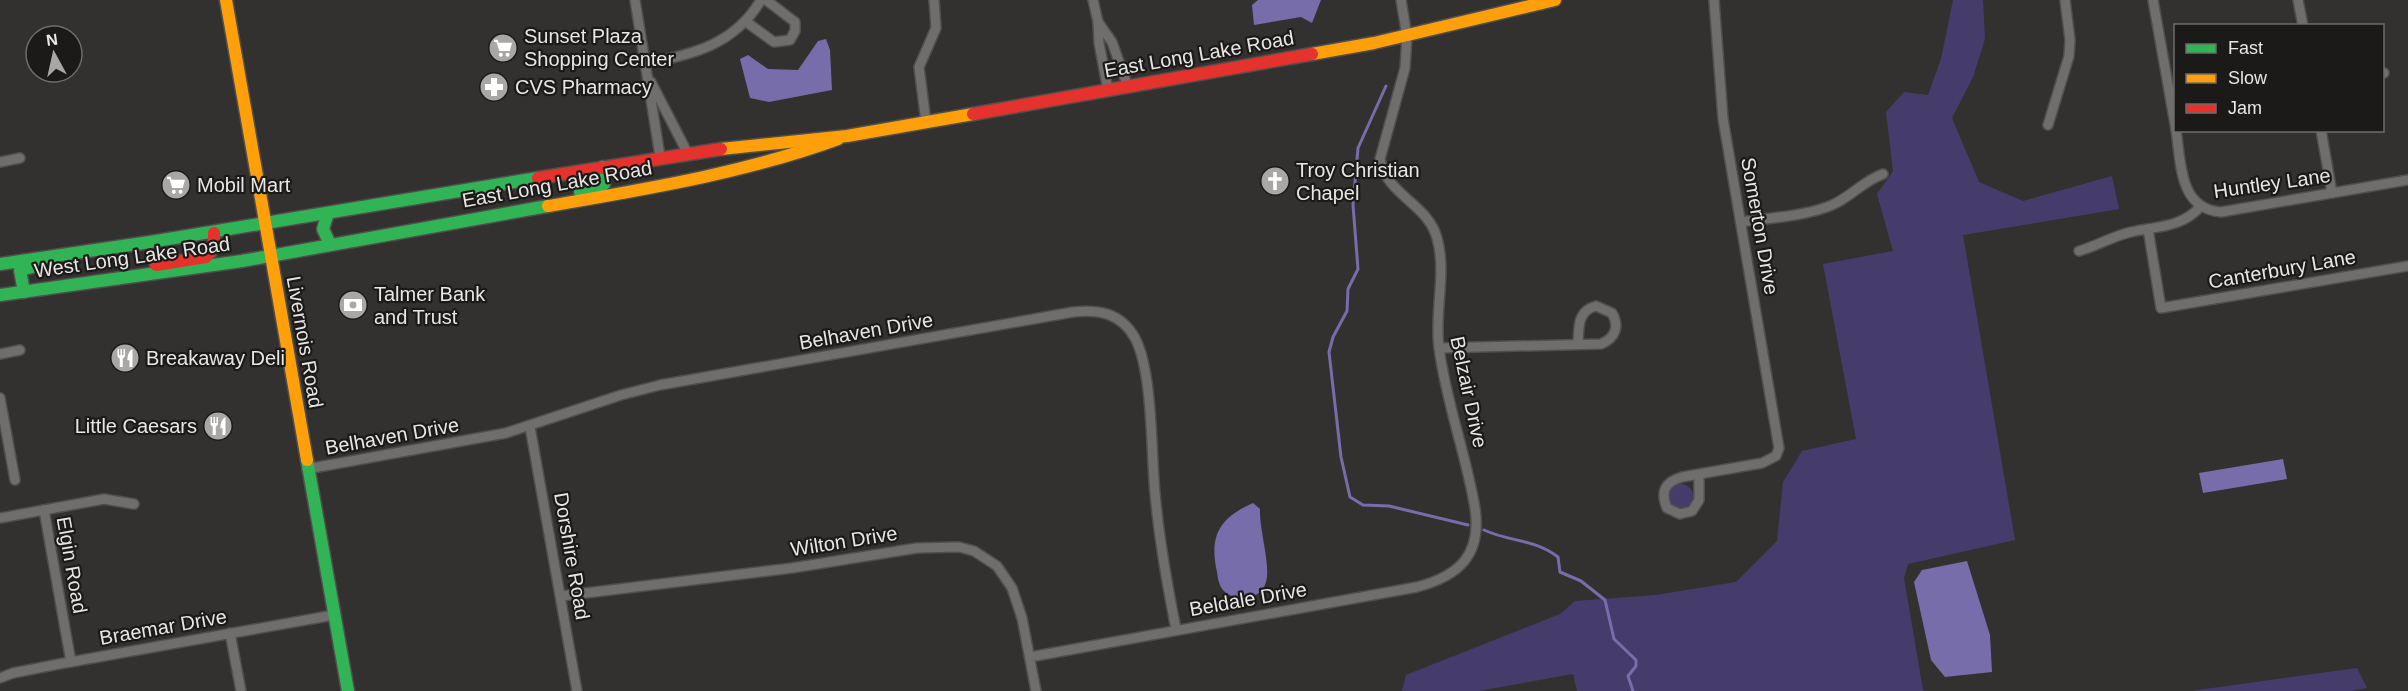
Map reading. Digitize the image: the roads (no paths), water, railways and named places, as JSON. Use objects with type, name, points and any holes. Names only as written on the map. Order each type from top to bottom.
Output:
[{"type":"main road","name":"Livernois Road","points":[[226,0],[348,691]]},
{"type":"main road","name":"East Long Lake Road","points":[[264,225],[660,156],[788,138],[847,136],[1407,36],[1555,0]]},
{"type":"main road","name":"East Long Lake Road","points":[[270,255],[652,187],[791,156],[847,136]]},
{"type":"main road","points":[[652,187],[653,182],[662,177],[731,162],[734,153],[729,146]]},
{"type":"main road","points":[[402,232],[423,220],[599,188],[606,179],[603,167]]},
{"type":"main road","points":[[328,213],[322,229],[322,237],[330,244]]},
{"type":"main road","name":"West Long Lake Road","points":[[0,264],[264,225]]},
{"type":"main road","points":[[100,282],[139,268],[206,257],[214,248],[214,233]]},
{"type":"main road","points":[[24,292],[19,275],[26,267],[154,249],[172,240]]},
{"type":"main road","name":"West Long Lake Road","points":[[0,295],[270,255]]},
{"type":"street","points":[[635,0],[660,156]]},
{"type":"street","points":[[646,63],[683,57],[708,48],[730,35],[745,21],[760,0]]},
{"type":"street","points":[[745,21],[774,42],[790,39],[795,31],[795,22],[789,14],[766,0]]},
{"type":"street","points":[[926,122],[919,67],[936,28],[934,0]]},
{"type":"street","points":[[1093,0],[1108,90]]},
{"type":"street","name":"Belzair Drive","points":[[1401,0],[1407,36],[1402,81],[1384,137],[1380,159],[1383,172],[1391,184],[1426,217],[1437,238],[1440,262],[1437,310],[1439,348],[1476,515],[1473,543],[1466,561]]},
{"type":"street","name":"Somerton Drive","points":[[1699,475],[1762,464],[1776,456],[1778,440],[1721,106],[1714,0]]},
{"type":"street","points":[[2048,125],[2069,56],[2070,40],[2065,0]]},
{"type":"street","points":[[2153,0],[2174,119]]},
{"type":"street","points":[[2298,0],[2303,24]]},
{"type":"street","points":[[1098,22],[1112,42],[1128,87]]},
{"type":"street","points":[[648,75],[687,152]]},
{"type":"street","points":[[2176,132],[2187,191],[2200,207]]},
{"type":"street","points":[[2321,132],[2332,193]]},
{"type":"street","points":[[0,162],[20,158]]},
{"type":"street","points":[[1741,222],[1824,208],[1840,201],[1870,179],[1883,174]]},
{"type":"street","name":"Huntley Lane","points":[[2079,250],[2096,247],[2131,232],[2185,220],[2200,207],[2221,212],[2408,180]]},
{"type":"street","name":"Canterbury Lane","points":[[2148,229],[2161,308],[2408,266]]},
{"type":"street","points":[[1439,348],[1602,344],[1612,337],[1617,325],[1612,313],[1596,306],[1585,311],[1579,321],[1578,344]]},
{"type":"street","name":"Belhaven Drive","points":[[308,469],[471,441],[530,427],[621,395],[660,385],[1072,312],[1097,310],[1108,313],[1126,325],[1135,338],[1144,367],[1159,534],[1176,629]]},
{"type":"street","points":[[0,354],[20,350]]},
{"type":"street","points":[[0,398],[4,438],[15,480]]},
{"type":"street","name":"Dorshire Road","points":[[530,427],[577,691]]},
{"type":"street","points":[[1699,475],[1699,500],[1692,511],[1680,514],[1667,508],[1663,497],[1668,483],[1699,475]]},
{"type":"street","points":[[0,518],[104,499],[134,504]]},
{"type":"street","name":"Elgin Road","points":[[44,510],[71,662]]},
{"type":"street","name":"Wilton Drive","points":[[561,596],[792,568],[946,545],[974,551],[1004,574],[1016,600],[1036,691]]},
{"type":"street","name":"Beldale Drive","points":[[1030,657],[1417,587],[1442,580],[1466,561]]},
{"type":"street","name":"Braemar Drive","points":[[0,678],[13,673],[71,662],[334,615]]},
{"type":"street","points":[[230,633],[241,691]]},
{"type":"waterway","points":[[1386,86],[1358,148],[1353,205],[1358,269],[1348,289],[1347,311],[1333,337],[1329,352],[1341,457],[1350,497],[1363,505],[1389,506],[1468,525]]},
{"type":"waterway","points":[[1484,530],[1549,551],[1558,557],[1560,572],[1581,581],[1605,600],[1614,639],[1636,660],[1636,666],[1628,676],[1633,691]]},
{"type":"place","name":"Sunset Plaza Shopping Center","points":[[503,48]]},
{"type":"place","name":"CVS Pharmacy","points":[[494,87]]},
{"type":"place","name":"Troy Christian Chapel","points":[[1275,181]]},
{"type":"place","name":"Mobil Mart","points":[[176,185]]},
{"type":"place","name":"Talmer Bank and Trust","points":[[353,305]]},
{"type":"place","name":"Breakaway Deli","points":[[125,358]]},
{"type":"place","name":"Little Caesars","points":[[218,426]]}]
